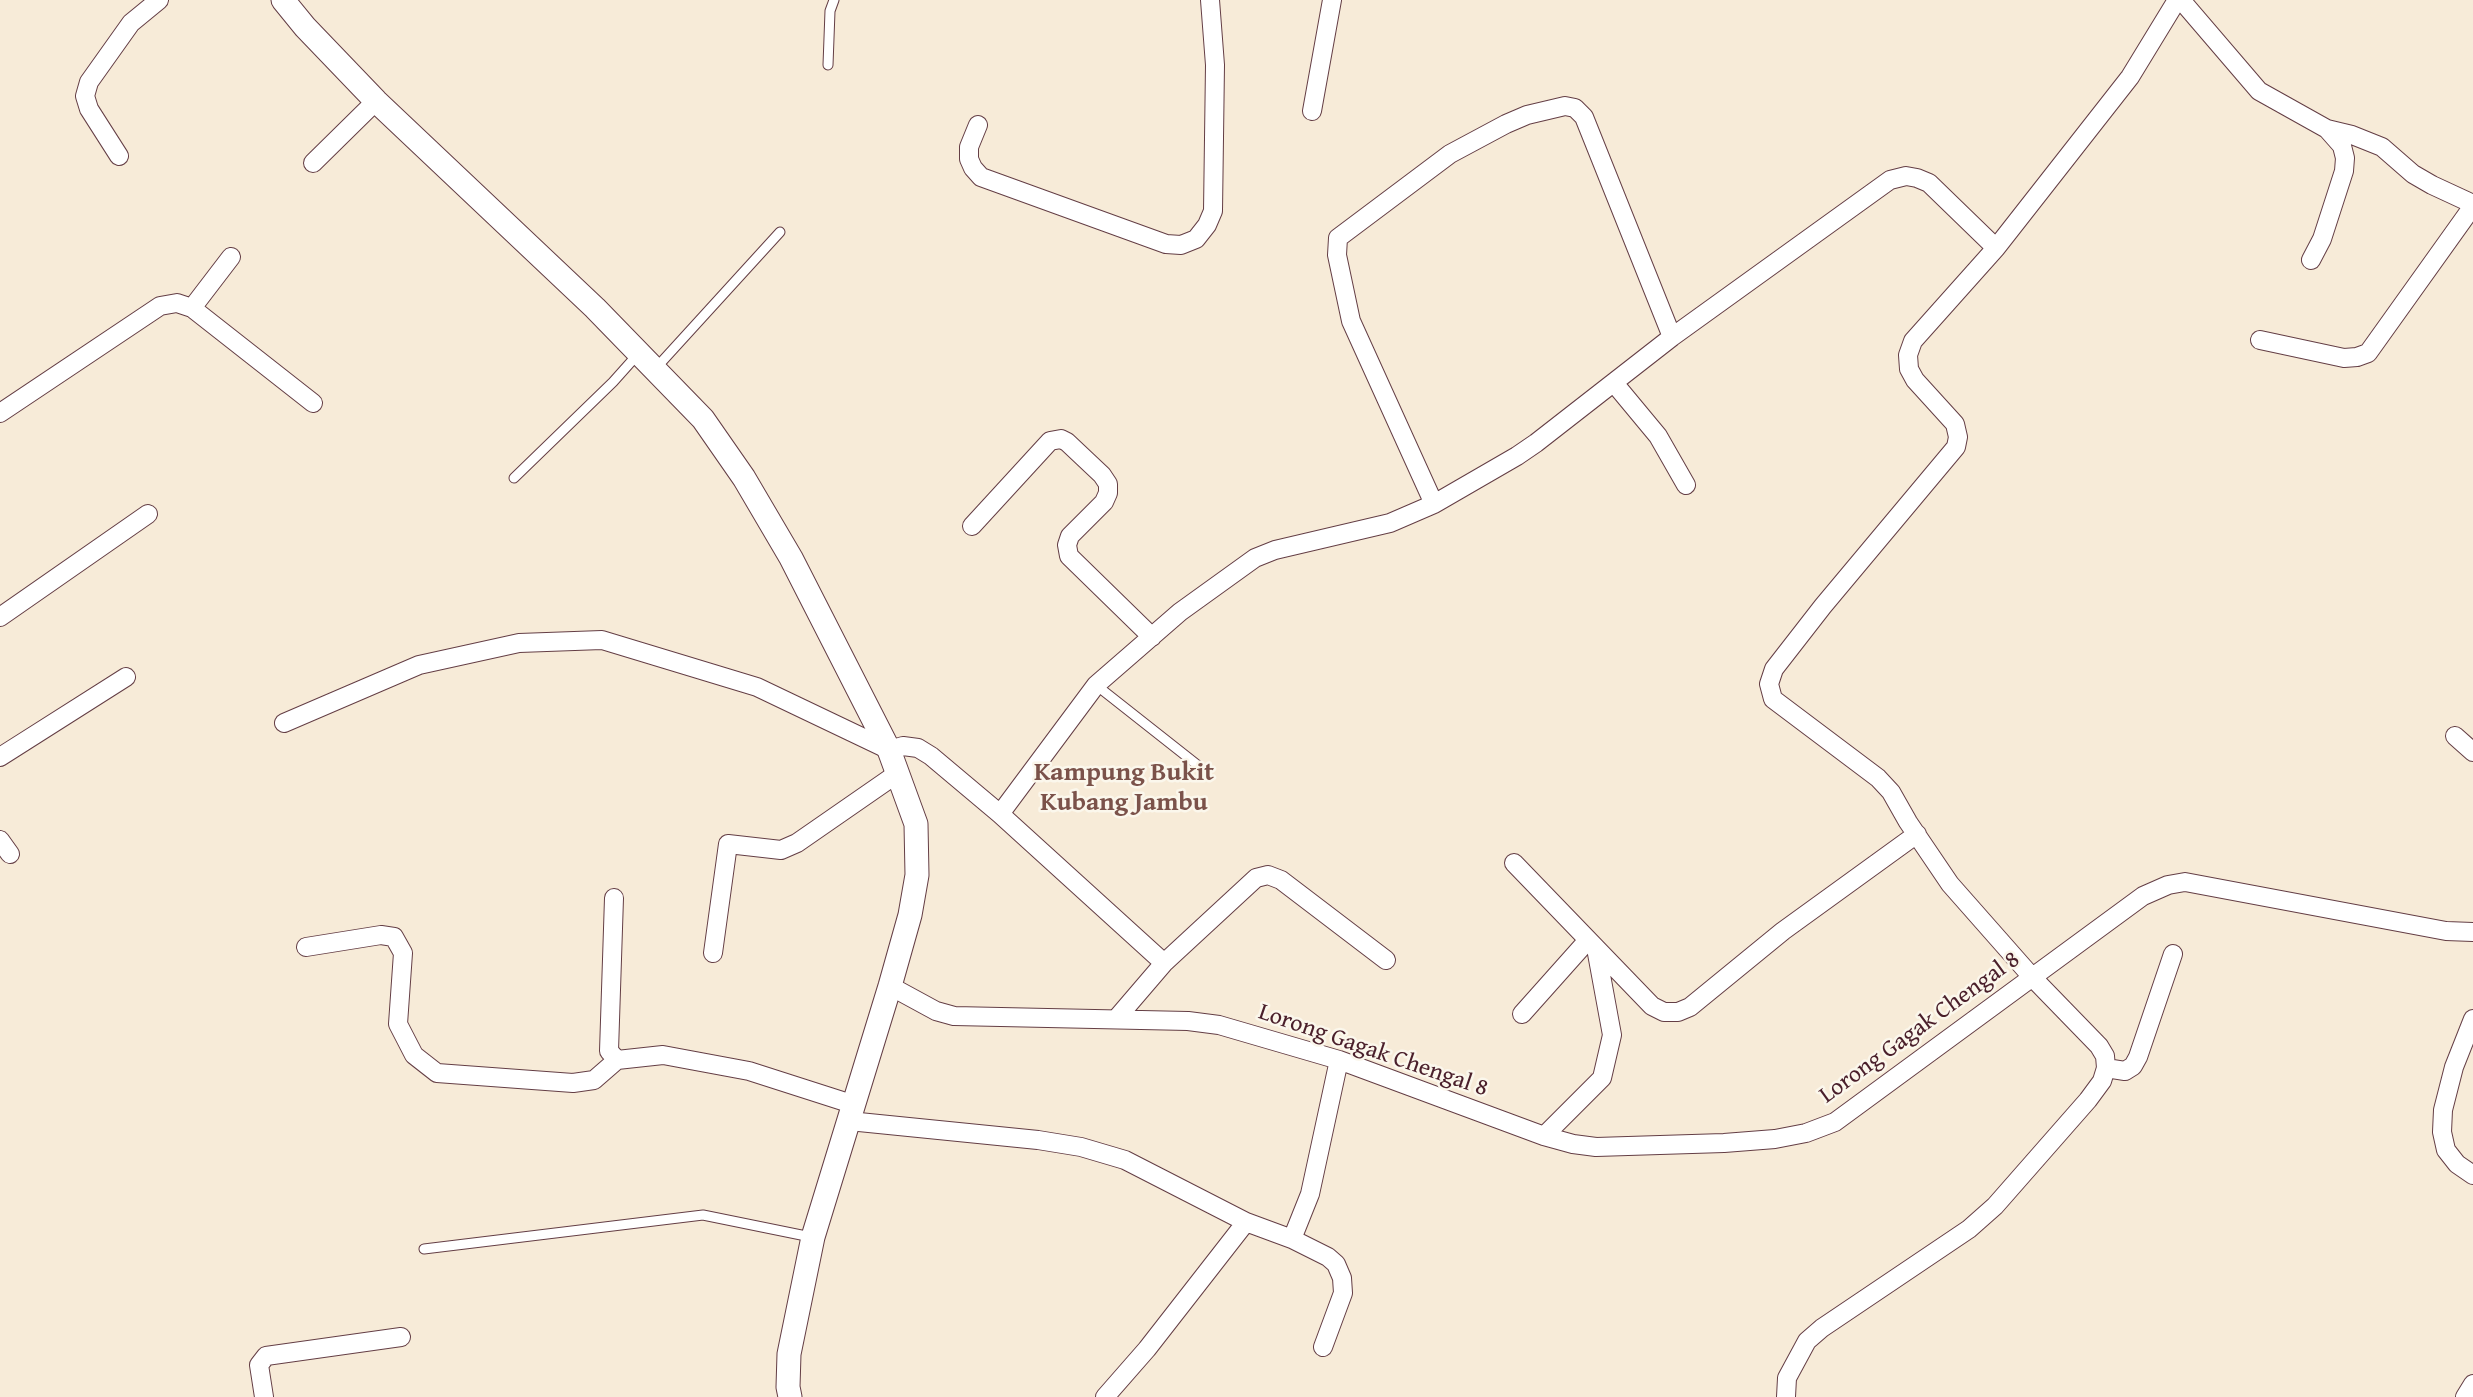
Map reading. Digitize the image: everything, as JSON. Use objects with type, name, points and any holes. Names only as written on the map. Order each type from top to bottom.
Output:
[{"type":"street","points":[[118,156],[89,109],[85,96],[89,82],[131,23],[159,0]]},
{"type":"street","points":[[283,0],[376,102],[648,360],[703,419],[744,478],[791,558],[889,750],[898,773],[916,824],[917,875],[890,986],[813,1237],[789,1353],[790,1397]]},
{"type":"street","points":[[978,125],[969,147],[969,159],[973,169],[981,177],[1166,244],[1181,245],[1196,239],[1208,225],[1213,211],[1215,65],[1210,0]]},
{"type":"street","points":[[1311,111],[1332,0]]},
{"type":"street","points":[[1786,1397],[1787,1378],[1807,1341],[1822,1328],[1969,1229],[1995,1206],[2088,1100],[2102,1081],[2106,1068],[2105,1056],[2099,1046],[2040,985],[1950,884],[1891,792],[1878,778],[1783,708],[1773,699],[1769,684],[1774,669],[1956,447],[1958,437],[1955,424],[1915,380],[1909,369],[1908,355],[1913,341],[1996,248],[2130,77],[2179,0],[2259,91],[2327,129],[2382,147],[2413,174],[2473,205],[2368,353],[2344,358],[2260,340]]},
{"type":"street","points":[[313,163],[376,102]]},
{"type":"street","points":[[1434,504],[1351,321],[1344,298],[1337,247],[1338,238],[1450,154],[1527,115],[1564,106],[1575,108],[1584,117],[1672,337]]},
{"type":"street","points":[[2311,260],[2322,239],[2344,171],[2342,146],[2327,129]]},
{"type":"street","points":[[1000,814],[1097,685],[1180,612],[1255,558],[1275,550],[1390,523],[1434,504],[1536,443],[1672,337],[1890,180],[1906,177],[1929,183],[1996,248]]},
{"type":"street","points":[[192,308],[231,257]]},
{"type":"street","points":[[0,413],[160,306],[177,303],[192,308],[313,403]]},
{"type":"street","points":[[1614,383],[1658,436],[1686,485]]},
{"type":"street","points":[[972,526],[1050,441],[1061,439],[1067,442],[1108,484],[1104,502],[1070,536],[1067,545],[1069,556],[1152,637]]},
{"type":"street","points":[[0,617],[148,514]]},
{"type":"street","points":[[284,723],[419,665],[519,643],[602,640],[757,687],[889,750],[903,746],[918,748],[1000,814],[1164,963]]},
{"type":"street","points":[[0,757],[127,677]]},
{"type":"street","points":[[2455,736],[2473,752]]},
{"type":"street","points":[[713,953],[728,844],[780,850],[797,843],[898,773]]},
{"type":"street","points":[[1514,863],[1653,1006],[1664,1012],[1678,1012],[1690,1007],[1783,931],[1917,834]]},
{"type":"street","points":[[1116,1019],[1164,963],[1256,878],[1268,875],[1281,880],[1385,960]]},
{"type":"street","name":"Lorong Gagak Chengal 8","points":[[890,986],[936,1011],[954,1016],[1188,1021],[1219,1025],[1339,1060],[1544,1136],[1596,1147],[1724,1143],[1775,1139],[1806,1133],[1835,1122],[2040,985],[2143,896],[2168,885],[2185,882],[2446,931],[2473,932]]},
{"type":"street","points":[[614,898],[609,1051],[617,1060]]},
{"type":"street","points":[[306,947],[382,935],[394,937],[403,953],[398,1024],[414,1055],[437,1073],[573,1083],[594,1080],[617,1060],[663,1055],[749,1071],[852,1113],[1081,1147],[1125,1160],[1246,1222],[1292,1239],[1328,1257],[1336,1264],[1342,1278],[1343,1293],[1323,1348]]},
{"type":"street","points":[[1522,1014],[1592,944]]},
{"type":"street","points":[[1544,1136],[1602,1077],[1612,1035],[1592,944]]},
{"type":"street","points":[[2106,1068],[2125,1071],[2133,1066],[2173,954]]},
{"type":"street","points":[[2473,1019],[2454,1067],[2443,1110],[2442,1132],[2446,1150],[2457,1164],[2473,1175]]},
{"type":"street","points":[[1292,1239],[1310,1194],[1339,1060]]},
{"type":"street","points":[[1105,1397],[1147,1349],[1246,1222]]},
{"type":"street","points":[[264,1397],[258,1374],[259,1365],[266,1356],[401,1338]]},
{"type":"street","points":[[2465,1397],[2473,1384]]},
{"type":"lane","points":[[828,65],[830,11],[834,0]]},
{"type":"lane","points":[[514,478],[613,382],[648,360],[780,232]]},
{"type":"lane","points":[[1097,685],[1200,767]]},
{"type":"lane","points":[[424,1249],[703,1215],[813,1237]]},
{"type":"district","name":"Kampung Bukit Kubang Jambu","points":[[1124,788]]}]
